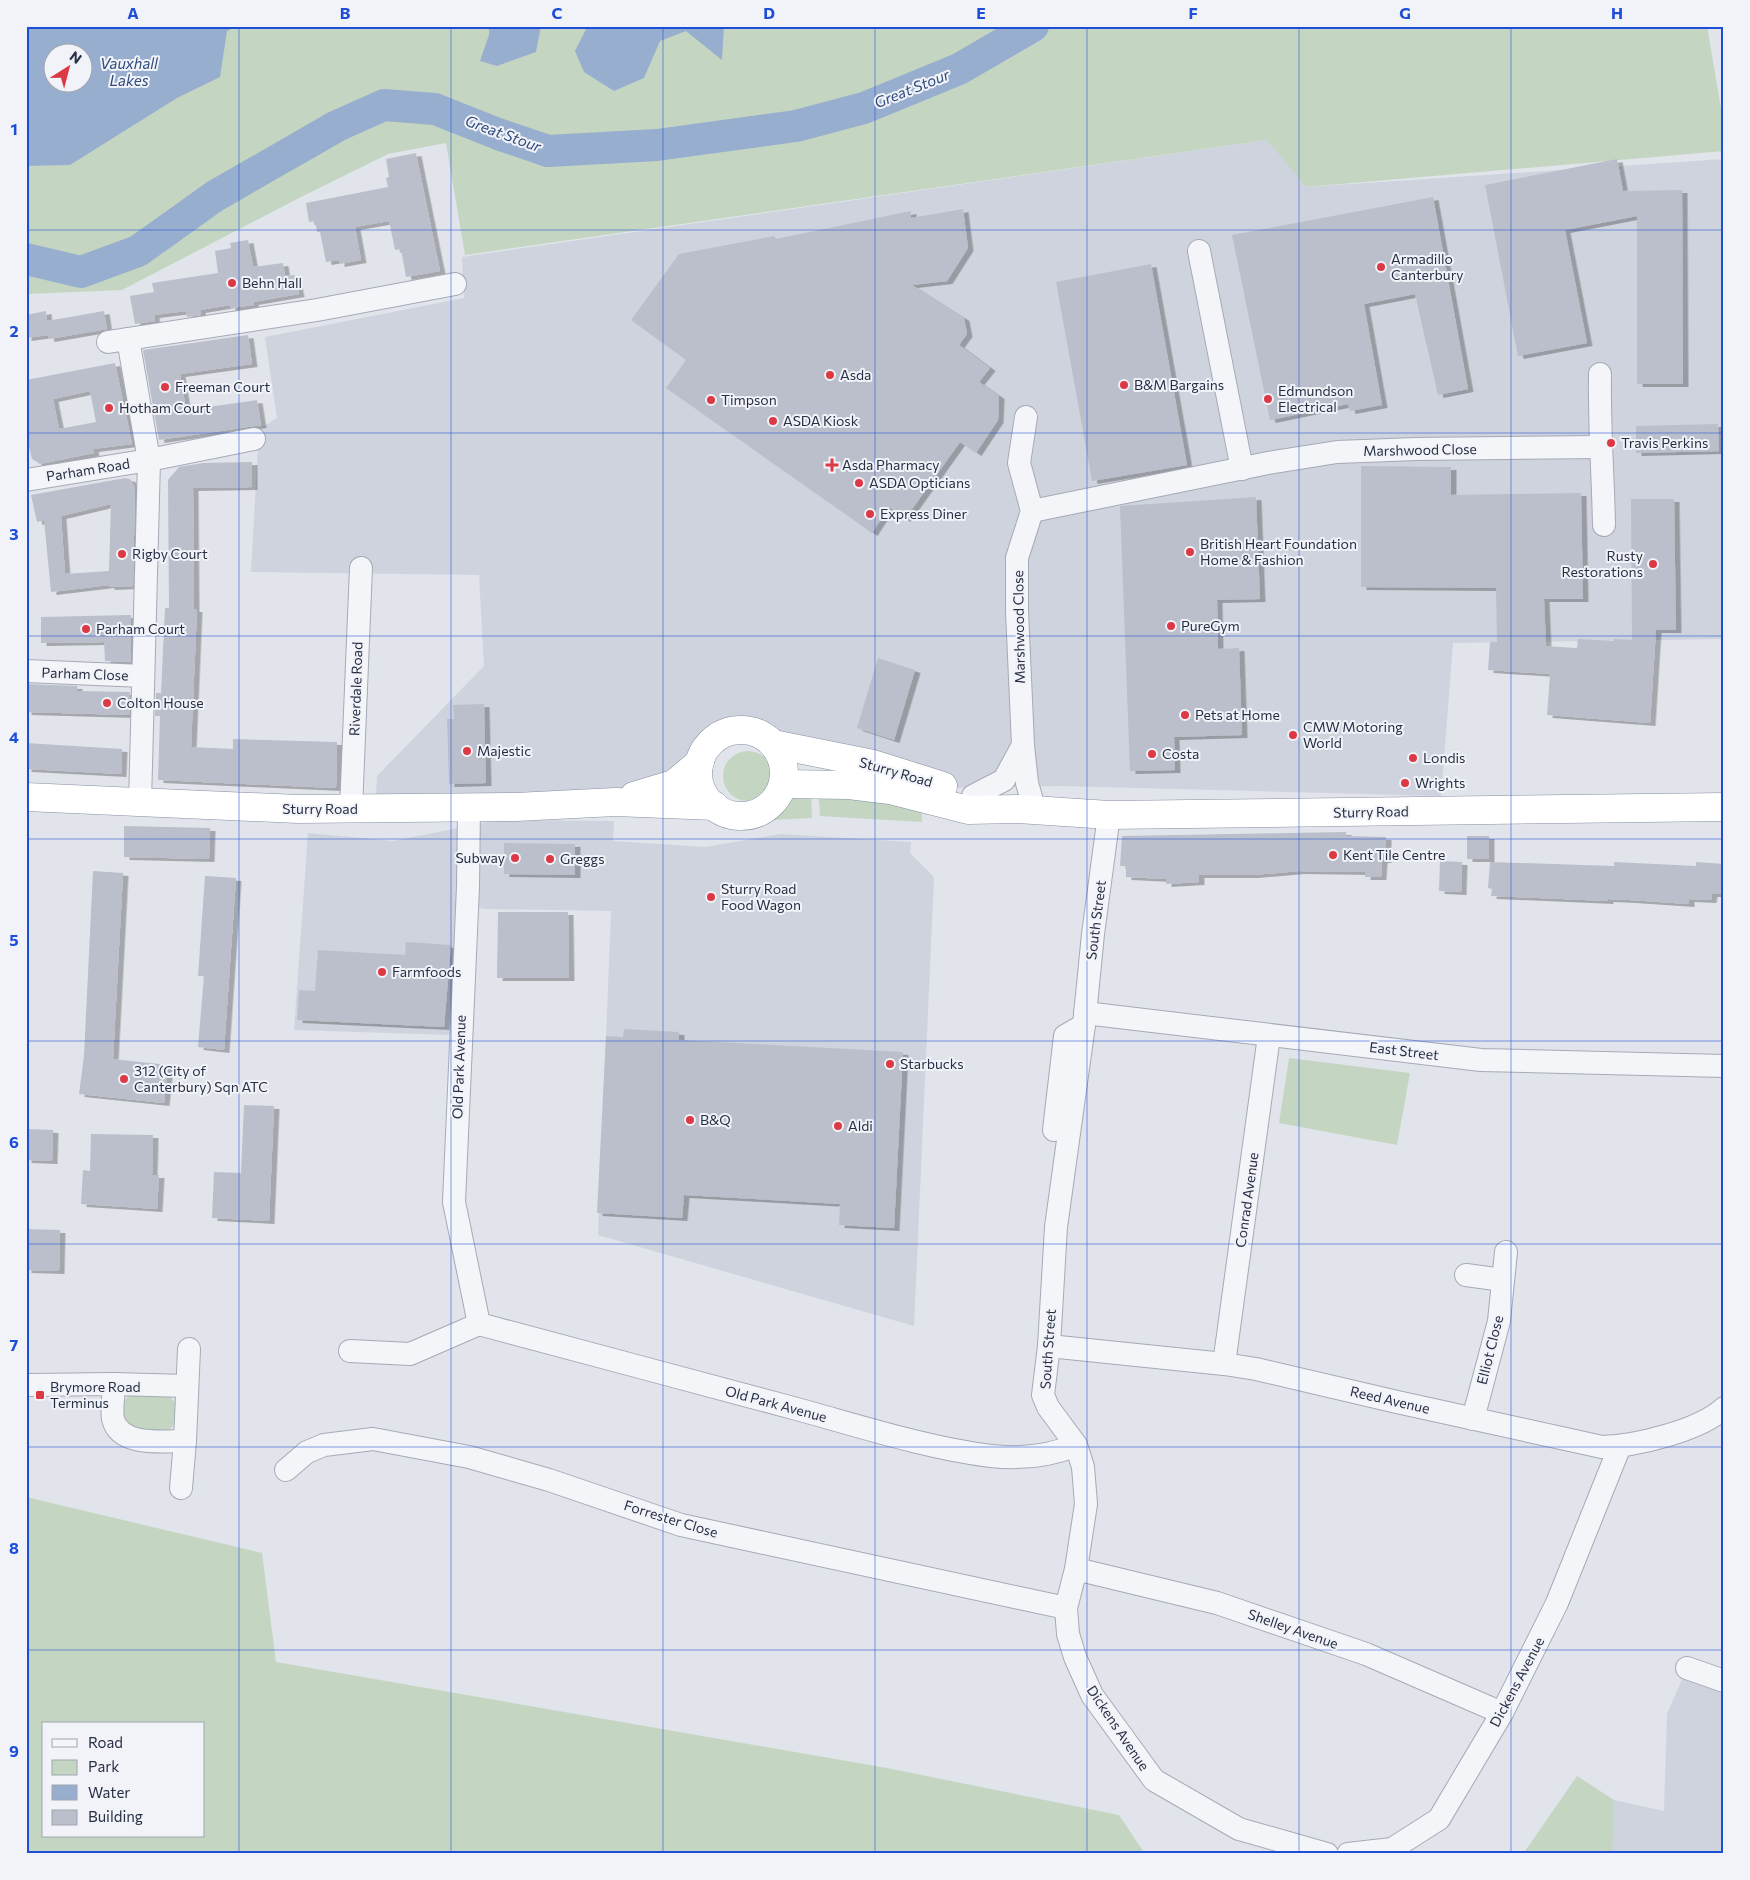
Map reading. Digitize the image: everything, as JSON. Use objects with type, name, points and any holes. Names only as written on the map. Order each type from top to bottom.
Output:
[{"type":"highway","name":"Sturry Road","points":[[615,802],[674,784],[700,762],[711,742],[726,732],[741,730],[755,732],[773,744],[873,764],[972,796],[1026,810]]},
{"type":"highway","points":[[773,744],[781,756],[784,769],[783,784]]},
{"type":"highway","points":[[700,762],[701,786],[706,797],[715,806]]},
{"type":"highway","name":"Sturry Road","points":[[26,797],[298,809],[469,808],[615,802],[715,806],[726,812],[738,815],[751,814],[763,810],[779,794],[783,784],[849,785],[890,790],[968,810],[1026,810],[1109,815],[1724,807]]},
{"type":"street","points":[[1199,251],[1242,469]]},
{"type":"street","points":[[149,460],[118,341],[317,310],[455,284]]},
{"type":"street","points":[[1600,374],[1600,447],[1603,469],[1604,525]]},
{"type":"street","points":[[1026,417],[1019,463],[1032,511]]},
{"type":"street","name":"Parham Road","points":[[26,480],[149,460],[254,439]]},
{"type":"street","name":"Marshwood Close","points":[[1026,810],[1027,783],[1023,746],[1017,611],[1017,558],[1032,511],[1337,452],[1600,447]]},
{"type":"street","name":"Parham Road","points":[[140,803],[149,460]]},
{"type":"street","name":"Riverdale Road","points":[[351,809],[361,568]]},
{"type":"street","name":"Parham Close","points":[[26,672],[143,676]]},
{"type":"street","points":[[972,796],[1004,780],[1023,746]]},
{"type":"street","name":"Old Park Avenue","points":[[469,808],[468,887],[454,1202],[479,1324],[879,1432],[958,1450],[993,1456],[1031,1456],[1057,1453],[1076,1445]]},
{"type":"street","name":"South Street","points":[[1066,1608],[1076,1569],[1086,1504],[1083,1467],[1076,1445],[1048,1407],[1044,1395],[1056,1227],[1109,815]]},
{"type":"street","name":"East Street","points":[[1084,1019],[1269,1036],[1481,1060],[1724,1066]]},
{"type":"street","name":"Conrad Avenue","points":[[1224,1364],[1269,1036]]},
{"type":"street","name":"Elliot Close","points":[[1473,1419],[1499,1322],[1506,1252]]},
{"type":"street","points":[[1466,1275],[1502,1280]]},
{"type":"street","points":[[350,1351],[410,1354],[479,1324]]},
{"type":"street","name":"Reed Avenue","points":[[1049,1346],[1256,1369],[1602,1447],[1620,1446],[1685,1430],[1722,1415]]},
{"type":"street","points":[[181,1488],[185,1442],[188,1349]]},
{"type":"street","points":[[26,1385],[114,1384],[187,1386]]},
{"type":"street","points":[[114,1384],[113,1418],[117,1429],[126,1436],[144,1440],[185,1442]]},
{"type":"street","name":"Forrester Close","points":[[286,1470],[307,1452],[324,1446],[373,1438],[469,1457],[548,1480],[681,1525],[1066,1608]]},
{"type":"street","name":"Dickens Avenue","points":[[1348,1854],[1392,1849],[1439,1819],[1502,1713],[1557,1603],[1620,1446]]},
{"type":"street","name":"Shelley Avenue","points":[[1076,1569],[1217,1603],[1366,1654],[1502,1713]]},
{"type":"street","name":"Dickens Avenue","points":[[1066,1608],[1068,1634],[1075,1657],[1092,1695],[1154,1780],[1239,1829],[1327,1854]]},
{"type":"street","points":[[1687,1668],[1724,1681]]},
{"type":"shaded area","points":[[1268,140],[1306,187],[1724,159],[1724,639],[1453,643],[1441,796],[1063,786],[952,788],[770,741],[755,732],[741,730],[718,737],[711,742],[703,755],[615,802],[376,796],[377,776],[484,666],[479,575],[251,572],[259,429],[277,418],[265,337],[464,298],[462,257]]},
{"type":"shaded area","points":[[498,820],[614,821],[613,841],[705,847],[781,834],[911,842],[910,853],[934,877],[914,1326],[598,1235],[611,911],[486,909],[456,904],[452,1035],[294,1030],[308,833],[393,841]]},
{"type":"shaded area","points":[[1687,1668],[1724,1681],[1724,1854],[1604,1854],[1614,1800],[1664,1811],[1667,1714]]},
{"type":"green space","points":[[26,26],[1707,26],[1724,126],[1724,151],[1306,187],[1267,140],[465,255],[446,143],[388,154],[122,290],[26,294]]},
{"type":"green space","points":[[743,751],[753,751],[766,758],[773,771],[773,781],[766,794],[753,801],[743,801],[734,797],[727,790],[723,781],[723,771],[727,762],[734,755]]},
{"type":"green space","points":[[818,788],[922,808],[922,822],[820,816]]},
{"type":"green space","points":[[811,791],[812,818],[771,820],[783,804]]},
{"type":"green space","points":[[1289,1058],[1410,1073],[1397,1145],[1279,1123]]},
{"type":"green space","points":[[136,1393],[161,1394],[173,1400],[178,1413],[175,1423],[169,1431],[126,1428],[120,1408],[128,1396]]},
{"type":"green space","points":[[26,1497],[262,1553],[276,1662],[887,1768],[1119,1815],[1145,1854],[26,1854]]},
{"type":"green space","points":[[1577,1776],[1614,1800],[1612,1854],[1523,1854]]},
{"type":"water","name":"Vauxhall Lakes","points":[[26,26],[238,26],[227,31],[220,77],[177,98],[70,165],[26,166]]},
{"type":"water","points":[[489,26],[541,26],[536,52],[497,66],[480,61],[489,35]]},
{"type":"water","points":[[593,26],[724,26],[722,60],[686,31],[660,41],[644,78],[614,91],[584,72],[575,51],[586,29],[599,29]]},
{"type":"building","points":[[416,153],[440,271],[406,277],[401,249],[395,250],[389,221],[355,227],[361,260],[339,264],[339,260],[326,262],[320,232],[317,232],[315,221],[309,222],[306,203],[388,187],[386,178],[389,177],[386,159]]},
{"type":"building","points":[[1617,159],[1623,191],[1682,190],[1683,384],[1637,384],[1637,216],[1565,230],[1587,343],[1518,356],[1485,185]]},
{"type":"building","points":[[1433,197],[1468,389],[1438,395],[1415,294],[1364,304],[1382,405],[1350,411],[1348,404],[1270,420],[1232,235]]},
{"type":"building","name":"Asda","points":[[963,209],[968,248],[947,281],[912,285],[964,318],[967,334],[959,345],[990,368],[979,382],[999,396],[998,420],[976,453],[960,442],[905,519],[889,507],[872,533],[666,388],[686,360],[631,320],[679,254],[774,236],[776,239],[911,211],[911,218]]},
{"type":"building","name":"Behn Hall","points":[[248,240],[253,267],[283,263],[285,276],[295,275],[299,294],[253,302],[254,305],[230,308],[230,305],[200,310],[201,315],[187,317],[186,311],[154,315],[155,321],[135,324],[130,296],[154,292],[152,283],[218,273],[215,251],[231,248],[230,243]]},
{"type":"building","name":"B&M Bargains","points":[[1151,264],[1187,465],[1092,481],[1056,282]]},
{"type":"building","points":[[46,311],[47,321],[104,311],[107,329],[49,339],[48,335],[26,338],[26,315]]},
{"type":"building","name":"Freeman Court","points":[[248,335],[252,364],[180,374],[186,410],[257,400],[261,425],[159,440],[143,350]]},
{"type":"building","name":"Hotham Court","points":[[115,363],[132,444],[93,449],[94,453],[40,464],[32,459],[26,433],[26,380]],"holes":[[[90,391],[96,422],[59,429],[53,399]]]},
{"type":"building","points":[[1718,424],[1719,451],[1636,453],[1636,426]]},
{"type":"building","points":[[252,462],[252,487],[193,488],[194,609],[197,609],[191,747],[233,749],[233,739],[337,742],[336,788],[158,780],[160,716],[155,716],[156,693],[161,693],[165,608],[169,608],[168,480],[179,467],[203,463]]},
{"type":"building","points":[[1361,466],[1451,467],[1451,495],[1581,493],[1583,599],[1544,599],[1546,646],[1577,648],[1578,639],[1632,640],[1631,499],[1674,499],[1676,630],[1656,630],[1650,723],[1547,715],[1550,674],[1488,670],[1490,642],[1497,642],[1496,588],[1361,587]]},
{"type":"building","name":"Rigby Court","points":[[125,478],[130,479],[135,488],[133,586],[109,587],[109,585],[51,592],[44,520],[37,522],[31,495]],"holes":[[[111,504],[109,571],[65,574],[61,516]]]},
{"type":"building","points":[[1256,497],[1260,599],[1217,600],[1218,649],[1239,648],[1242,735],[1174,737],[1175,770],[1130,771],[1120,506]]},
{"type":"building","name":"Parham Court","points":[[131,615],[131,662],[105,661],[104,642],[41,643],[41,617]]},
{"type":"building","points":[[878,658],[915,670],[894,740],[857,728]]},
{"type":"building","points":[[26,684],[77,686],[77,691],[130,692],[129,715],[26,712]]},
{"type":"building","name":"Majestic","points":[[484,704],[486,783],[449,784],[447,719],[454,719],[453,705]]},
{"type":"building","points":[[26,743],[122,749],[121,774],[26,769]]},
{"type":"building","points":[[124,826],[210,828],[209,859],[124,857]]},
{"type":"building","points":[[1346,832],[1346,836],[1386,837],[1386,860],[1382,860],[1381,877],[1365,877],[1365,872],[1299,871],[1253,875],[1199,875],[1199,882],[1166,884],[1166,879],[1126,877],[1126,866],[1120,866],[1122,836]]},
{"type":"building","points":[[1467,836],[1489,836],[1489,859],[1467,859]]},
{"type":"building","name":"Greggs","points":[[504,843],[575,844],[575,875],[504,874]]},
{"type":"building","points":[[1440,861],[1462,862],[1461,892],[1439,891]]},
{"type":"building","points":[[1490,862],[1614,866],[1614,862],[1696,866],[1696,862],[1724,864],[1724,894],[1712,894],[1711,900],[1689,899],[1689,904],[1608,899],[1608,901],[1491,896],[1492,889],[1488,888]]},
{"type":"building","points":[[93,871],[123,873],[113,1059],[168,1065],[164,1103],[79,1094],[84,1056]]},
{"type":"building","points":[[205,876],[236,878],[224,1050],[198,1047],[204,976],[198,976]]},
{"type":"building","points":[[498,912],[568,912],[569,978],[497,978]]},
{"type":"building","name":"Farmfoods","points":[[406,942],[451,945],[444,1027],[297,1020],[299,990],[315,991],[318,950],[405,955]]},
{"type":"building","points":[[624,1029],[679,1032],[679,1040],[903,1052],[894,1228],[839,1225],[840,1204],[684,1195],[682,1218],[597,1213],[606,1036],[623,1037]]},
{"type":"building","points":[[244,1105],[274,1106],[269,1221],[212,1218],[214,1172],[241,1173]]},
{"type":"building","points":[[26,1129],[53,1130],[52,1161],[26,1160]]},
{"type":"building","points":[[91,1134],[153,1135],[152,1175],[159,1175],[157,1209],[81,1204],[83,1170],[90,1171]]},
{"type":"building","points":[[26,1229],[60,1230],[59,1271],[26,1270]]},
{"type":"waterway","name":"Great Stour","points":[[26,259],[81,272],[138,251],[215,196],[337,126],[384,105],[435,109],[548,151],[657,145],[796,126],[864,108],[959,69],[1033,26]]},
{"type":"place","name":"Armadillo Canterbury","points":[[1381,267]]},
{"type":"place","name":"Behn Hall","points":[[232,283]]},
{"type":"place","name":"Asda","points":[[830,375]]},
{"type":"place","name":"B&M Bargains","points":[[1124,385]]},
{"type":"place","name":"Freeman Court","points":[[165,387]]},
{"type":"place","name":"Edmundson Electrical","points":[[1268,399]]},
{"type":"place","name":"Timpson","points":[[711,400]]},
{"type":"place","name":"Hotham Court","points":[[109,408]]},
{"type":"place","name":"ASDA Kiosk","points":[[773,421]]},
{"type":"place","name":"Travis Perkins","points":[[1611,443]]},
{"type":"place","name":"Asda Pharmacy","points":[[832,465]]},
{"type":"place","name":"ASDA Opticians","points":[[859,483]]},
{"type":"place","name":"Express Diner","points":[[870,514]]},
{"type":"place","name":"British Heart Foundation Home & Fashion","points":[[1190,552]]},
{"type":"place","name":"Rigby Court","points":[[122,554]]},
{"type":"place","name":"Rusty Restorations","points":[[1653,564]]},
{"type":"place","name":"PureGym","points":[[1171,626]]},
{"type":"place","name":"Parham Court","points":[[86,629]]},
{"type":"place","name":"Colton House","points":[[107,703]]},
{"type":"place","name":"Pets at Home","points":[[1185,715]]},
{"type":"place","name":"CMW Motoring World","points":[[1293,735]]},
{"type":"place","name":"Majestic","points":[[467,751]]},
{"type":"place","name":"Costa","points":[[1152,754]]},
{"type":"place","name":"Londis","points":[[1413,758]]},
{"type":"place","name":"Wrights","points":[[1405,783]]},
{"type":"place","name":"Kent Tile Centre","points":[[1333,855]]},
{"type":"place","name":"Subway","points":[[515,858]]},
{"type":"place","name":"Greggs","points":[[550,859]]},
{"type":"place","name":"Sturry Road Food Wagon","points":[[711,897]]},
{"type":"place","name":"Farmfoods","points":[[382,972]]},
{"type":"place","name":"Starbucks","points":[[890,1064]]},
{"type":"place","name":"312 (City of Canterbury) Sqn ATC","points":[[124,1079]]},
{"type":"place","name":"B&Q","points":[[690,1120]]},
{"type":"place","name":"Aldi","points":[[838,1126]]},
{"type":"place","name":"Brymore Road Terminus","points":[[40,1395]]}]
